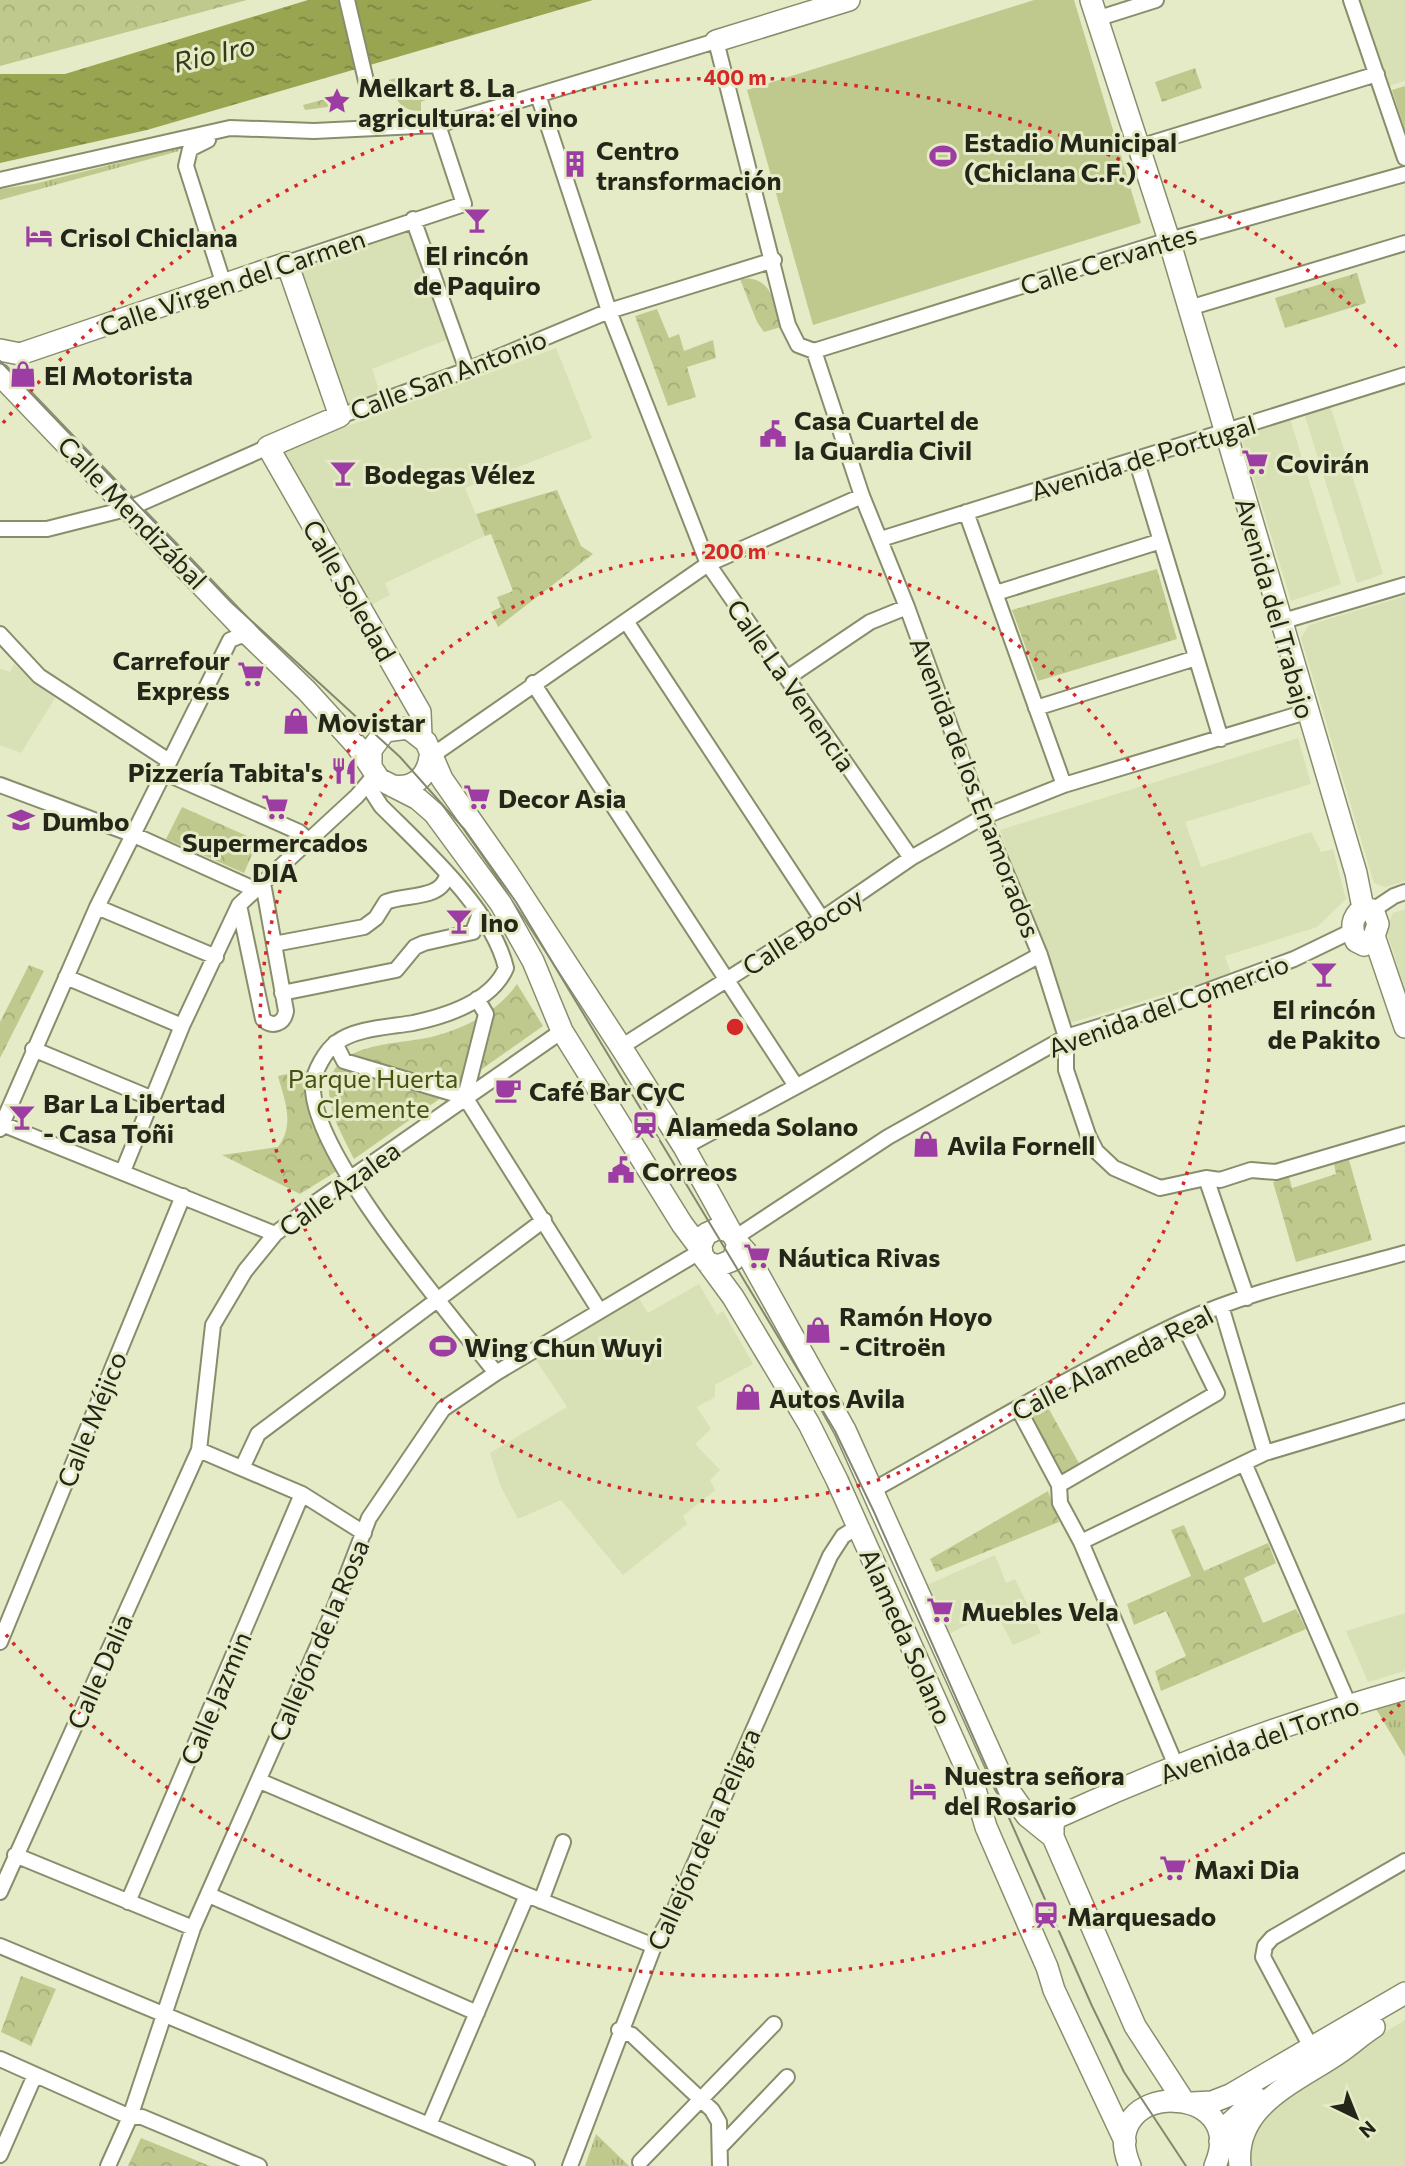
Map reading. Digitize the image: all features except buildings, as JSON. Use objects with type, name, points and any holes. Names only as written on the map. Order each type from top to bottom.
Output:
[{"type":"main road","points":[[716,41],[849,0]]},
{"type":"main road","name":"Avenida del Trabajo","points":[[1094,9],[1169,240],[1306,712],[1368,909]]},
{"type":"main road","points":[[287,263],[340,416]]},
{"type":"main road","name":"Calle Virgen del Carmen","points":[[0,349],[20,354],[287,263]]},
{"type":"main road","name":"Calle Mendizábal","points":[[6,382],[130,508],[251,637]]},
{"type":"main road","name":"Calle San Antonio","points":[[268,447],[340,416]]},
{"type":"main road","name":"Calle Soledad","points":[[268,447],[420,712],[421,736]]},
{"type":"main road","name":"Alameda Solano","points":[[251,637],[307,691],[372,773],[427,806],[501,904],[533,961],[562,1031],[682,1224],[733,1297],[809,1424],[859,1526],[974,1786],[986,1826],[1125,2156]]},
{"type":"main road","points":[[372,773],[371,750],[385,731],[408,728],[421,736]]},
{"type":"main road","name":"Alameda Solano","points":[[421,736],[430,757],[621,1047],[746,1252],[845,1430],[1005,1785],[1027,1816],[1053,1837],[1135,2026],[1188,2101],[1214,2122],[1219,2156]]},
{"type":"main road","points":[[393,786],[408,786],[421,779],[430,757]]},
{"type":"main road","points":[[1368,909],[1353,919],[1369,941],[1405,1027]]},
{"type":"main road","points":[[719,1228],[735,1237],[736,1256],[727,1265],[718,1266],[703,1254],[708,1231],[719,1228]]},
{"type":"main road","name":"Avenida del Torno","points":[[1053,1837],[1053,1823],[1058,1817],[1177,1768],[1349,1705],[1405,1689]]},
{"type":"main road","points":[[1125,2156],[1132,2122],[1146,2107],[1163,2099],[1212,2102],[1230,2095],[1405,1993]]},
{"type":"main road","points":[[1240,2166],[1239,2151],[1244,2133],[1268,2099],[1357,2037],[1405,2008]]},
{"type":"main road","points":[[1219,2156],[1230,2123],[1269,2088],[1340,2043],[1357,2037]]},
{"type":"street","points":[[347,0],[367,85]]},
{"type":"street","points":[[1094,9],[1156,0]]},
{"type":"street","points":[[1352,0],[1405,158]]},
{"type":"street","points":[[0,180],[230,128],[314,131],[438,125],[716,41],[774,260],[788,325],[797,345],[814,351]]},
{"type":"street","points":[[1139,147],[1377,74]]},
{"type":"street","name":"Calle La Venencia","points":[[538,95],[609,310],[708,564],[911,858]]},
{"type":"street","name":"Calle Virgen del Carmen","points":[[287,263],[464,204],[438,125]]},
{"type":"street","points":[[224,285],[192,187],[186,157],[190,149],[200,142],[261,129]]},
{"type":"street","name":"Calle Cervantes","points":[[814,351],[1169,240],[1405,174]]},
{"type":"street","points":[[413,219],[467,370]]},
{"type":"street","points":[[1189,308],[1405,243]]},
{"type":"street","name":"Calle San Antonio","points":[[340,416],[467,370],[609,310],[774,260]]},
{"type":"street","name":"Avenida de los Enamorados","points":[[814,351],[862,496],[907,607],[983,817],[1040,955],[1066,1037],[1066,1070],[1088,1135],[1105,1160],[1114,1168],[1160,1188],[1206,1178],[1220,1180],[1251,1170],[1276,1172],[1405,1134]]},
{"type":"street","name":"Avenida de Portugal","points":[[881,539],[1405,375]]},
{"type":"street","name":"Calle San Antonio","points":[[0,529],[47,529],[130,508],[268,447]]},
{"type":"street","points":[[1136,459],[1221,739]]},
{"type":"street","points":[[430,757],[708,564],[862,496]]},
{"type":"street","points":[[966,512],[1064,785]]},
{"type":"street","points":[[996,593],[1161,541]]},
{"type":"street","points":[[1280,622],[1405,585]]},
{"type":"street","points":[[787,678],[870,622],[907,607]]},
{"type":"street","points":[[625,621],[822,919]]},
{"type":"street","points":[[0,634],[39,676],[166,766],[299,832],[309,841]]},
{"type":"street","points":[[251,637],[240,636],[230,640],[97,907],[2,1122],[275,1234]]},
{"type":"street","points":[[1036,708],[1196,658]]},
{"type":"street","points":[[533,683],[729,979],[796,1086]]},
{"type":"street","name":"Calle Bocoy","points":[[621,1047],[822,919],[911,858],[983,817],[1064,785],[1306,712]]},
{"type":"street","points":[[123,1171],[182,1026],[239,905],[309,841],[372,773]]},
{"type":"street","points":[[372,773],[372,792],[381,806],[447,875],[479,916],[498,944],[506,968],[500,982],[477,999],[429,1019],[348,1037],[335,1043],[318,1067],[313,1082],[314,1098],[326,1137],[350,1180],[496,1373]]},
{"type":"street","points":[[0,785],[134,835],[258,886]]},
{"type":"street","points":[[274,944],[364,927],[386,902],[435,892],[443,886],[447,875]]},
{"type":"street","points":[[239,905],[263,1019],[269,1024],[277,1024],[285,1015],[282,993],[274,944],[258,886]]},
{"type":"street","points":[[1368,909],[1405,892]]},
{"type":"street","points":[[97,907],[216,957]]},
{"type":"street","points":[[282,993],[396,970],[415,947],[473,932],[479,916]]},
{"type":"street","name":"Avenida del Comercio","points":[[735,1237],[888,1137],[1066,1037],[1166,1006],[1281,964],[1369,941]]},
{"type":"street","points":[[684,1147],[1040,955]]},
{"type":"street","points":[[66,976],[182,1026]]},
{"type":"street","points":[[465,1097],[486,1014],[477,999]]},
{"type":"street","name":"Calle Azalea","points":[[199,1450],[213,1325],[245,1272],[275,1234],[465,1097],[562,1031]]},
{"type":"street","points":[[335,1043],[344,1061],[465,1097],[599,1311]]},
{"type":"street","points":[[33,1049],[153,1100]]},
{"type":"street","points":[[1206,1178],[1247,1298]]},
{"type":"street","name":"Calle Méjico","points":[[0,1642],[183,1196]]},
{"type":"street","points":[[243,1466],[258,1434],[544,1220]]},
{"type":"street","name":"Calle Alameda Real","points":[[873,1490],[1018,1408],[1182,1322],[1221,1306],[1405,1253]]},
{"type":"street","name":"Callejón de la Rosa","points":[[108,2166],[130,2117],[193,1928],[260,1781],[369,1518],[443,1409],[496,1373],[599,1311],[703,1254]]},
{"type":"street","points":[[1221,1306],[1265,1453]]},
{"type":"street","points":[[1059,1485],[1217,1393],[1182,1322]]},
{"type":"street","points":[[1018,1408],[1059,1485],[1060,1503],[1081,1542],[1177,1768]]},
{"type":"street","points":[[1081,1542],[1265,1453],[1405,1411]]},
{"type":"street","points":[[199,1450],[243,1466],[302,1494],[364,1533]]},
{"type":"street","name":"Calle Dalia","points":[[0,1892],[199,1450]]},
{"type":"street","points":[[1245,1465],[1349,1705]]},
{"type":"street","name":"Calle Jazmin","points":[[128,1902],[302,1494]]},
{"type":"street","name":"Callejón de la Peligra","points":[[570,2166],[619,2030],[654,1946],[671,1915],[830,1556],[843,1536],[859,1526]]},
{"type":"street","points":[[260,1781],[654,1946]]},
{"type":"street","points":[[429,2125],[477,2013],[564,1842]]},
{"type":"street","points":[[15,1855],[193,1928]]},
{"type":"street","points":[[1312,2049],[1263,1957],[1265,1946],[1272,1938],[1405,1861]]},
{"type":"street","points":[[209,1895],[477,2013]]},
{"type":"street","points":[[0,1946],[164,2017],[185,2021],[527,2166]]},
{"type":"street","points":[[640,2162],[774,2024]]},
{"type":"street","points":[[619,2030],[632,2035],[701,2098],[719,2122],[722,2145],[720,2166]]},
{"type":"street","points":[[0,2059],[130,2117],[142,2117],[259,2166]]},
{"type":"street","points":[[0,2155],[35,2075]]},
{"type":"street","points":[[722,2145],[787,2077]]},
{"type":"shaded area","points":[[1355,0],[1405,0],[1405,81],[1385,87]]},
{"type":"shaded area","points":[[410,229],[448,339],[372,369],[381,396],[342,409],[292,266]]},
{"type":"shaded area","points":[[556,348],[592,438],[465,488],[485,536],[385,583],[390,595],[366,608],[278,452]]},
{"type":"shaded area","points":[[1330,405],[1383,574],[1357,583],[1304,413]]},
{"type":"shaded area","points":[[1290,419],[1341,584],[1291,601],[1240,433]]},
{"type":"shaded area","points":[[1405,596],[1405,881],[1385,887],[1374,883],[1301,638],[1309,625]]},
{"type":"shaded area","points":[[14,664],[55,698],[21,753],[0,745],[0,669],[10,672]]},
{"type":"shaded area","points":[[1298,738],[1311,784],[1185,822],[1201,867],[1311,832],[1321,852],[1333,849],[1346,899],[1317,927],[1225,956],[1231,974],[1070,1023],[1000,830]]},
{"type":"shaded area","points":[[1405,909],[1405,989],[1386,930],[1393,913]]},
{"type":"shaded area","points":[[699,1284],[717,1315],[723,1311],[753,1364],[715,1385],[715,1397],[697,1407],[711,1429],[695,1444],[720,1470],[710,1480],[715,1490],[683,1516],[687,1524],[623,1575],[561,1500],[518,1519],[501,1487],[490,1453],[567,1407],[536,1360],[638,1297],[648,1313]]},
{"type":"shaded area","points":[[995,1555],[1006,1583],[1015,1579],[1041,1633],[1013,1645],[995,1610],[949,1634],[927,1585]]},
{"type":"shaded area","points":[[1405,1613],[1405,1671],[1368,1682],[1346,1631]]},
{"type":"shaded area","points":[[1405,2020],[1405,2166],[1246,2166],[1249,2136],[1280,2096]]},
{"type":"green space","points":[[0,0],[247,0],[0,66]]},
{"type":"green space","name":"Estadio Municipal (Chiclana C.F.)","points":[[1034,0],[1074,0],[1141,223],[813,325],[747,90]]},
{"type":"green space","points":[[1195,68],[1202,88],[1162,102],[1155,82]]},
{"type":"green space","points":[[395,78],[400,94],[425,87],[430,98],[421,102],[421,111],[408,109],[399,102],[389,80]]},
{"type":"green space","points":[[1405,86],[1405,131],[1392,90]]},
{"type":"green space","points":[[340,95],[343,105],[305,110],[303,105]]},
{"type":"green space","points":[[178,148],[179,151],[0,200],[0,189],[34,184]]},
{"type":"green space","points":[[1357,273],[1366,303],[1285,328],[1275,298]]},
{"type":"green space","points":[[740,279],[759,281],[765,286],[774,300],[781,327],[764,332],[757,322]]},
{"type":"green space","points":[[657,309],[669,338],[679,334],[684,351],[713,340],[716,358],[687,367],[696,397],[668,406],[635,316]]},
{"type":"green space","points":[[557,490],[581,546],[593,554],[498,627],[491,612],[501,607],[497,597],[513,591],[491,534],[485,536],[476,514]]},
{"type":"green space","points":[[1157,569],[1177,639],[1038,681],[1012,610]]},
{"type":"green space","points":[[182,807],[258,841],[244,873],[166,839]]},
{"type":"green space","points":[[29,965],[44,971],[0,1058],[0,1022]]},
{"type":"green space","name":"Parque Huerta Clemente","points":[[517,984],[543,1026],[354,1159],[337,1125],[329,1097],[333,1073],[342,1061],[369,1048],[431,1037],[468,1024],[500,1003]]},
{"type":"green space","points":[[305,1070],[309,1092],[340,1169],[300,1194],[222,1155],[278,1147],[286,1130],[287,1113],[278,1076]]},
{"type":"green space","points":[[1349,1160],[1372,1240],[1296,1262],[1273,1182],[1289,1177],[1292,1188],[1336,1174],[1334,1164]]},
{"type":"green space","points":[[1045,1402],[1080,1465],[1061,1476],[1026,1414]]},
{"type":"green space","points":[[1048,1491],[1059,1522],[936,1572],[930,1559]]},
{"type":"green space","points":[[1184,1525],[1204,1571],[1268,1543],[1276,1563],[1244,1578],[1263,1623],[1296,1609],[1306,1629],[1161,1691],[1155,1671],[1186,1656],[1166,1611],[1134,1625],[1127,1604],[1191,1576],[1171,1530]]},
{"type":"green space","points":[[1405,1701],[1405,1757],[1376,1709]]},
{"type":"green space","points":[[21,1976],[56,1989],[31,2046],[1,2032]]},
{"type":"green space","points":[[596,2134],[629,2166],[585,2166]]},
{"type":"green space","points":[[141,2138],[210,2166],[128,2166]]},
{"type":"water","name":"Rio Iro","points":[[308,0],[593,0],[147,130],[0,163],[0,74],[65,74]]},
{"type":"tram line","points":[[0,361],[232,603],[400,757],[465,830],[516,902],[835,1431],[874,1512],[1092,2006],[1124,2072],[1186,2166]]},
{"type":"place","name":"Melkart 8. La agricultura: el vino","points":[[337,101]]},
{"type":"place","name":"Estadio Municipal (Chiclana C.F.)","points":[[943,156]]},
{"type":"place","name":"Centro transformación","points":[[575,164]]},
{"type":"place","name":"El rincón de Paquiro","points":[[477,220]]},
{"type":"place","name":"Crisol Chiclana","points":[[39,236]]},
{"type":"place","name":"El Motorista","points":[[23,374]]},
{"type":"place","name":"Casa Cuartel de la Guardia Civil","points":[[773,434]]},
{"type":"place","name":"Covirán","points":[[1255,462]]},
{"type":"place","name":"Bodegas Vélez","points":[[343,473]]},
{"type":"place","name":"Carrefour Express","points":[[251,674]]},
{"type":"place","name":"Movistar","points":[[296,721]]},
{"type":"place","name":"Pizzería Tabita's","points":[[344,771]]},
{"type":"place","name":"Decor Asia","points":[[477,797]]},
{"type":"place","name":"Supermercados DIA","points":[[275,807]]},
{"type":"place","name":"Dumbo","points":[[21,820]]},
{"type":"place","name":"Ino","points":[[459,921]]},
{"type":"place","name":"El rincón de Pakito","points":[[1324,974]]},
{"type":"place","name":"Café Bar CyC","points":[[508,1090]]},
{"type":"place","name":"Bar La Libertad - Casa Toñi","points":[[22,1117]]},
{"type":"place","name":"Alameda Solano","points":[[645,1125]]},
{"type":"place","name":"Avila Fornell","points":[[926,1144]]},
{"type":"place","name":"Correos","points":[[621,1170]]},
{"type":"place","name":"Náutica Rivas","points":[[757,1256]]},
{"type":"place","name":"Ramón Hoyo - Citroën","points":[[818,1330]]},
{"type":"place","name":"Wing Chun Wuyi","points":[[443,1346]]},
{"type":"place","name":"Autos Avila","points":[[748,1397]]},
{"type":"place","name":"Muebles Vela","points":[[940,1610]]},
{"type":"place","name":"Nuestra señora del Rosario","points":[[923,1789]]},
{"type":"place","name":"Maxi Dia","points":[[1173,1868]]},
{"type":"place","name":"Marquesado","points":[[1046,1915]]}]
